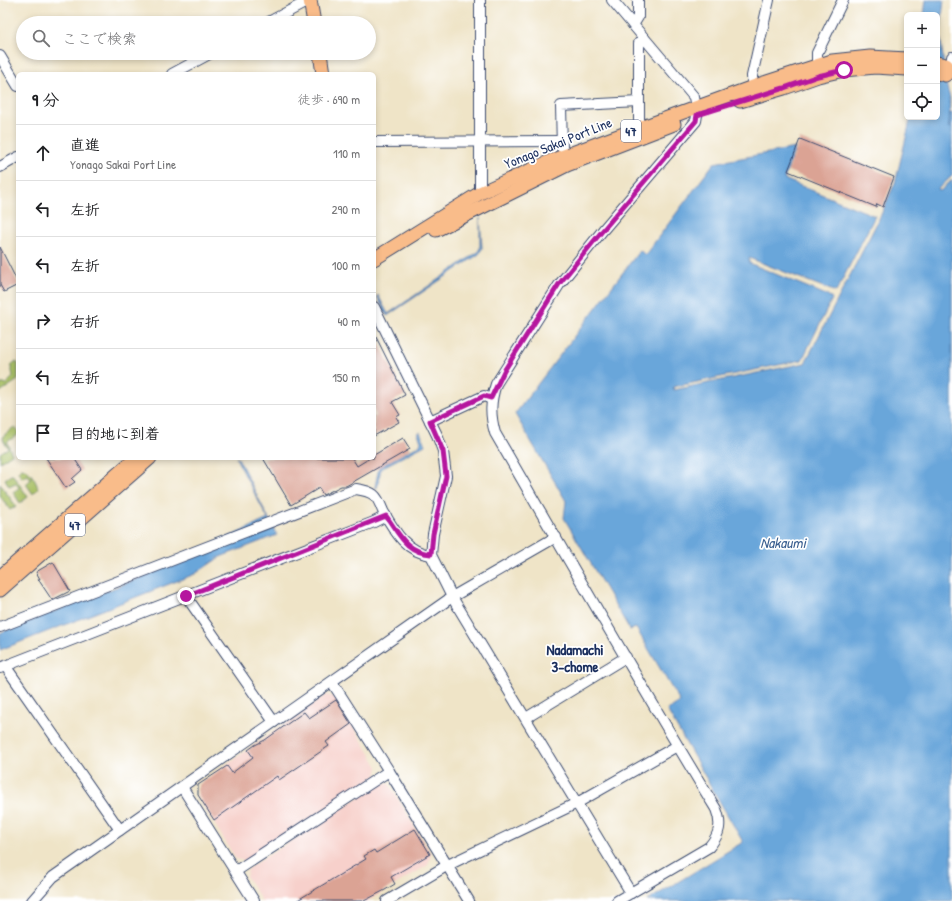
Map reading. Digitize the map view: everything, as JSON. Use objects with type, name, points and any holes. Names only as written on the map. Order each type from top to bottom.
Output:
[{"type":"main road","points":[[310,0],[313,16]]},
{"type":"main road","name":"Yonago Sakai Port Line","points":[[376,258],[480,193],[564,156],[639,128],[753,93],[784,88],[817,71],[832,61],[870,57],[904,59]]},
{"type":"main road","points":[[321,60],[323,72]]},
{"type":"main road","name":"Yonago Sakai Port Line","points":[[817,71],[876,68],[904,69]]},
{"type":"main road","name":"Yonago Sakai Port Line","points":[[376,268],[446,223],[567,165],[696,111]]},
{"type":"main road","name":"47","points":[[0,577],[134,460]]},
{"type":"main road","name":"47","points":[[0,590],[148,460]]},
{"type":"street","points":[[280,16],[310,0]]},
{"type":"street","points":[[480,0],[480,193]]},
{"type":"street","points":[[612,0],[694,97],[696,121],[599,234],[559,284],[504,371],[491,398],[490,417],[495,433],[626,657],[658,716],[716,809],[720,824],[718,836],[709,847],[617,901]]},
{"type":"street","points":[[633,25],[638,18],[638,0]]},
{"type":"street","points":[[753,93],[752,76],[769,0]]},
{"type":"street","points":[[817,71],[817,53],[843,0]]},
{"type":"street","points":[[639,128],[639,43],[644,38]]},
{"type":"street","points":[[0,56],[16,83]]},
{"type":"street","points":[[176,72],[198,60]]},
{"type":"street","points":[[564,156],[561,141],[561,106],[639,102]]},
{"type":"street","points":[[376,142],[561,141]]},
{"type":"street","points":[[0,167],[16,158]]},
{"type":"street","points":[[376,311],[430,421],[443,451],[446,476],[433,534],[431,554],[452,597],[631,893]]},
{"type":"street","points":[[430,421],[484,396],[491,398]]},
{"type":"street","points":[[0,627],[356,489],[366,491],[375,496],[386,516],[408,546],[419,553],[431,554]]},
{"type":"street","points":[[120,830],[3,668],[386,516]]},
{"type":"street","points":[[32,901],[53,878],[452,597],[556,537]]},
{"type":"street","points":[[186,596],[274,722]]},
{"type":"street","points":[[526,718],[626,657]]},
{"type":"street","points":[[332,682],[470,901]]},
{"type":"street","points":[[388,901],[448,865],[577,803],[677,746]]},
{"type":"street","points":[[236,872],[389,771]]},
{"type":"street","points":[[182,787],[254,901]]},
{"type":"shaded area","points":[[326,695],[336,698],[378,767],[376,776],[245,861],[236,859],[197,795],[199,784]]},
{"type":"shaded area","points":[[381,783],[389,784],[431,854],[428,865],[368,901],[262,901],[246,876],[249,868]]},
{"type":"green space","points":[[16,362],[16,381],[0,392],[0,384],[6,384],[13,377],[11,365]]},
{"type":"green space","points":[[14,427],[16,428],[16,436],[7,442],[12,454],[0,462],[0,453],[8,448],[2,437]]},
{"type":"green space","points":[[21,468],[30,473],[36,483],[38,489],[33,494],[26,484],[31,479],[28,475],[22,478],[18,472]]},
{"type":"green space","points":[[13,475],[28,497],[20,503],[13,492],[19,488],[16,483],[9,486],[5,479]]},
{"type":"green space","points":[[0,484],[16,506],[10,510],[0,496]]},
{"type":"water","name":"Nakaumi","points":[[926,0],[944,0],[940,34],[940,12],[924,12]]},
{"type":"water","name":"Nakaumi","points":[[940,34],[947,88],[950,98],[949,128],[950,113],[952,113],[952,176],[938,189],[940,191],[952,180],[952,901],[647,901],[743,842],[667,710],[680,702],[636,628],[630,630],[564,518],[566,501],[515,414],[640,250],[645,255],[714,163],[795,148],[784,179],[875,216],[836,292],[749,258],[749,263],[831,297],[832,299],[802,360],[673,387],[674,390],[805,363],[880,217],[895,183],[910,120],[940,120]]},
{"type":"water","points":[[480,218],[482,248],[479,254],[387,316],[377,296],[378,295],[388,314],[478,252],[480,248]]},
{"type":"water","points":[[420,432],[425,445],[381,468],[377,488],[375,487],[379,467],[420,445],[421,442],[418,433]]},
{"type":"water","points":[[237,460],[239,460],[277,535],[220,557],[195,574],[0,650],[0,633],[78,602],[77,600],[81,601],[145,576],[268,519]]},
{"type":"building","points":[[800,139],[894,177],[883,207],[877,204],[876,207],[788,171]]},
{"type":"building","points":[[0,247],[16,279],[16,286],[4,292],[0,285]]},
{"type":"building","points":[[376,337],[405,395],[392,402],[400,415],[396,417],[399,422],[376,435]]},
{"type":"building","points":[[403,438],[410,449],[346,486],[341,486],[323,495],[319,488],[291,505],[264,460],[353,460],[357,466],[367,460],[376,460],[376,454]]},
{"type":"building","points":[[47,460],[75,460],[82,470],[72,479],[75,482],[66,488]]},
{"type":"building","points":[[53,562],[70,591],[52,600],[38,579],[40,579],[36,572]]},
{"type":"building","points":[[336,700],[351,724],[326,742],[329,746],[279,780],[277,776],[214,820],[198,795],[198,785],[227,766],[232,773],[253,757],[248,750],[255,745],[265,740],[304,712],[309,718]]},
{"type":"building","points":[[415,829],[430,854],[391,877],[395,884],[364,901],[296,901],[366,859],[364,856],[374,850],[376,853]]},
{"type":"district","name":"Nadamachi 3-chome","points":[[575,658]]},
{"type":"route","points":[[186,596],[386,516],[408,546],[419,553],[431,554],[433,534],[446,476],[443,451],[430,421],[484,396],[491,398],[496,384],[559,284],[582,254],[678,144],[696,121],[697,115],[818,76],[844,70]]}]
